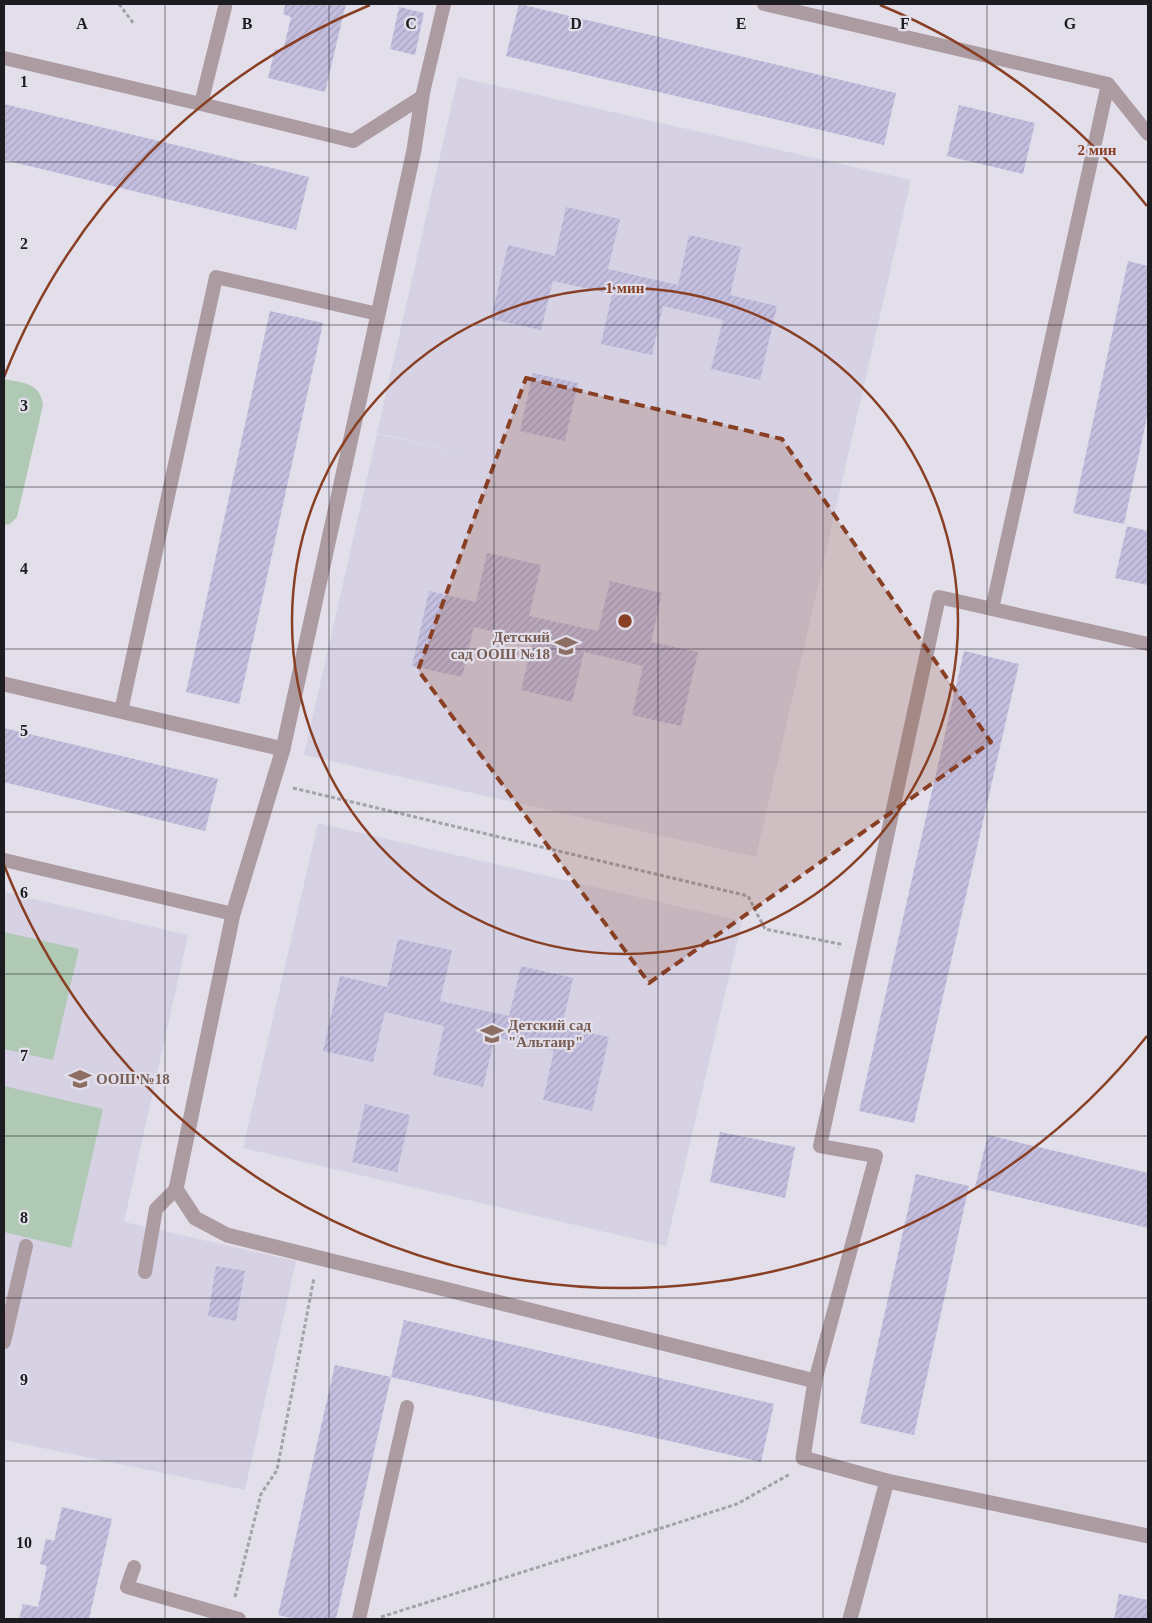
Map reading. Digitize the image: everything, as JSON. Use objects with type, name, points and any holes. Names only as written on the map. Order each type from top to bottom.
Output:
[{"type":"street","points":[[422,96],[414,150],[283,749],[233,914],[176,1189],[195,1218],[227,1235],[815,1381],[803,1458],[887,1481],[1148,1536]]},
{"type":"street","points":[[4,684],[283,749]]},
{"type":"street","points":[[850,1619],[887,1481]]},
{"type":"lane","points":[[4,58],[353,141],[422,96],[444,4]]},
{"type":"lane","points":[[764,4],[1108,84],[1148,134]]},
{"type":"lane","points":[[201,104],[225,7]]},
{"type":"lane","points":[[992,609],[1108,84]]},
{"type":"lane","points":[[121,711],[216,277],[378,314]]},
{"type":"lane","points":[[815,1381],[876,1156],[820,1146],[939,596],[1148,644]]},
{"type":"lane","points":[[4,860],[233,914]]},
{"type":"lane","points":[[144,1272],[156,1209],[176,1189]]},
{"type":"lane","points":[[4,1342],[26,1246]]},
{"type":"lane","points":[[359,1619],[407,1407]]},
{"type":"lane","points":[[134,1567],[127,1587],[235,1618]]},
{"type":"path","points":[[119,4],[134,24]]},
{"type":"path","points":[[272,783],[748,896],[765,929],[840,944],[838,954]]},
{"type":"path","points":[[235,1618],[260,1494],[277,1470],[318,1258]]},
{"type":"path","points":[[374,1619],[737,1504],[815,1461]]},
{"type":"highlighted area","points":[[526,378],[782,439],[991,742],[649,983],[418,670]]},
{"type":"shaded area","points":[[458,77],[911,180],[756,857],[304,755],[377,434],[467,454],[377,433]]},
{"type":"shaded area","name":"Детский сад \"Альтаир\"","points":[[318,823],[742,921],[666,1246],[243,1148]]},
{"type":"shaded area","name":"ООШ №18","points":[[4,892],[188,935],[124,1222],[296,1261],[245,1490],[4,1440]]},
{"type":"green space","points":[[4,379],[30,385],[38,392],[43,405],[17,517],[10,524],[4,525]]},
{"type":"green space","points":[[4,932],[79,949],[53,1060],[4,1049]]},
{"type":"green space","points":[[4,1086],[103,1109],[71,1248],[4,1232]]},
{"type":"building","points":[[285,4],[346,4],[325,92],[268,78],[275,49],[283,51],[291,17],[283,14]]},
{"type":"building","points":[[519,4],[896,93],[884,145],[506,56]]},
{"type":"building","points":[[399,7],[424,13],[415,55],[390,49]]},
{"type":"building","points":[[4,104],[309,177],[296,230],[4,160]]},
{"type":"building","points":[[959,105],[1035,123],[1023,174],[947,156]]},
{"type":"building","points":[[566,207],[620,219],[608,269],[678,285],[689,235],[741,247],[730,295],[777,306],[760,380],[711,369],[723,320],[663,306],[652,355],[601,344],[612,294],[553,281],[541,330],[491,319],[508,245],[555,256]]},
{"type":"building","points":[[1128,261],[1148,266],[1148,412],[1124,524],[1073,513]]},
{"type":"building","points":[[270,311],[323,323],[239,704],[186,692]]},
{"type":"building","points":[[533,373],[578,383],[565,441],[520,431]]},
{"type":"building","points":[[1127,526],[1148,531],[1148,585],[1115,578]]},
{"type":"building","points":[[487,553],[541,565],[529,616],[598,631],[610,581],[662,593],[651,642],[698,652],[681,726],[632,715],[643,666],[584,652],[572,702],[521,690],[533,641],[474,627],[462,677],[412,666],[429,591],[476,602]]},
{"type":"building","points":[[964,651],[1019,664],[914,1123],[859,1111]]},
{"type":"building","points":[[4,728],[218,779],[205,831],[4,782]]},
{"type":"building","points":[[398,939],[452,950],[440,1001],[509,1016],[521,966],[573,978],[562,1027],[609,1037],[592,1111],[543,1100],[554,1051],[495,1037],[483,1087],[433,1075],[444,1026],[385,1012],[373,1062],[323,1051],[340,976],[387,987]]},
{"type":"building","points":[[365,1104],[410,1115],[397,1172],[352,1162]]},
{"type":"building","points":[[720,1132],[795,1147],[785,1198],[710,1182]]},
{"type":"building","points":[[988,1135],[1148,1173],[1148,1228],[975,1187]]},
{"type":"building","points":[[916,1174],[969,1186],[914,1435],[860,1423]]},
{"type":"building","points":[[216,1266],[245,1271],[236,1321],[208,1316]]},
{"type":"building","points":[[404,1320],[774,1404],[761,1462],[391,1377]]},
{"type":"building","points":[[335,1365],[391,1377],[336,1619],[296,1619],[278,1615]]},
{"type":"building","points":[[62,1507],[112,1519],[89,1619],[19,1619],[23,1604],[38,1607],[47,1566],[40,1564],[46,1539],[54,1541]]},
{"type":"building","points":[[1119,1594],[1148,1600],[1148,1619],[1114,1619]]},
{"type":"place","name":"Детский сад ООШ №18","points":[[566,646]]},
{"type":"place","name":"Детский сад \"Альтаир\"","points":[[492,1034]]},
{"type":"place","name":"ООШ №18","points":[[80,1079]]}]
